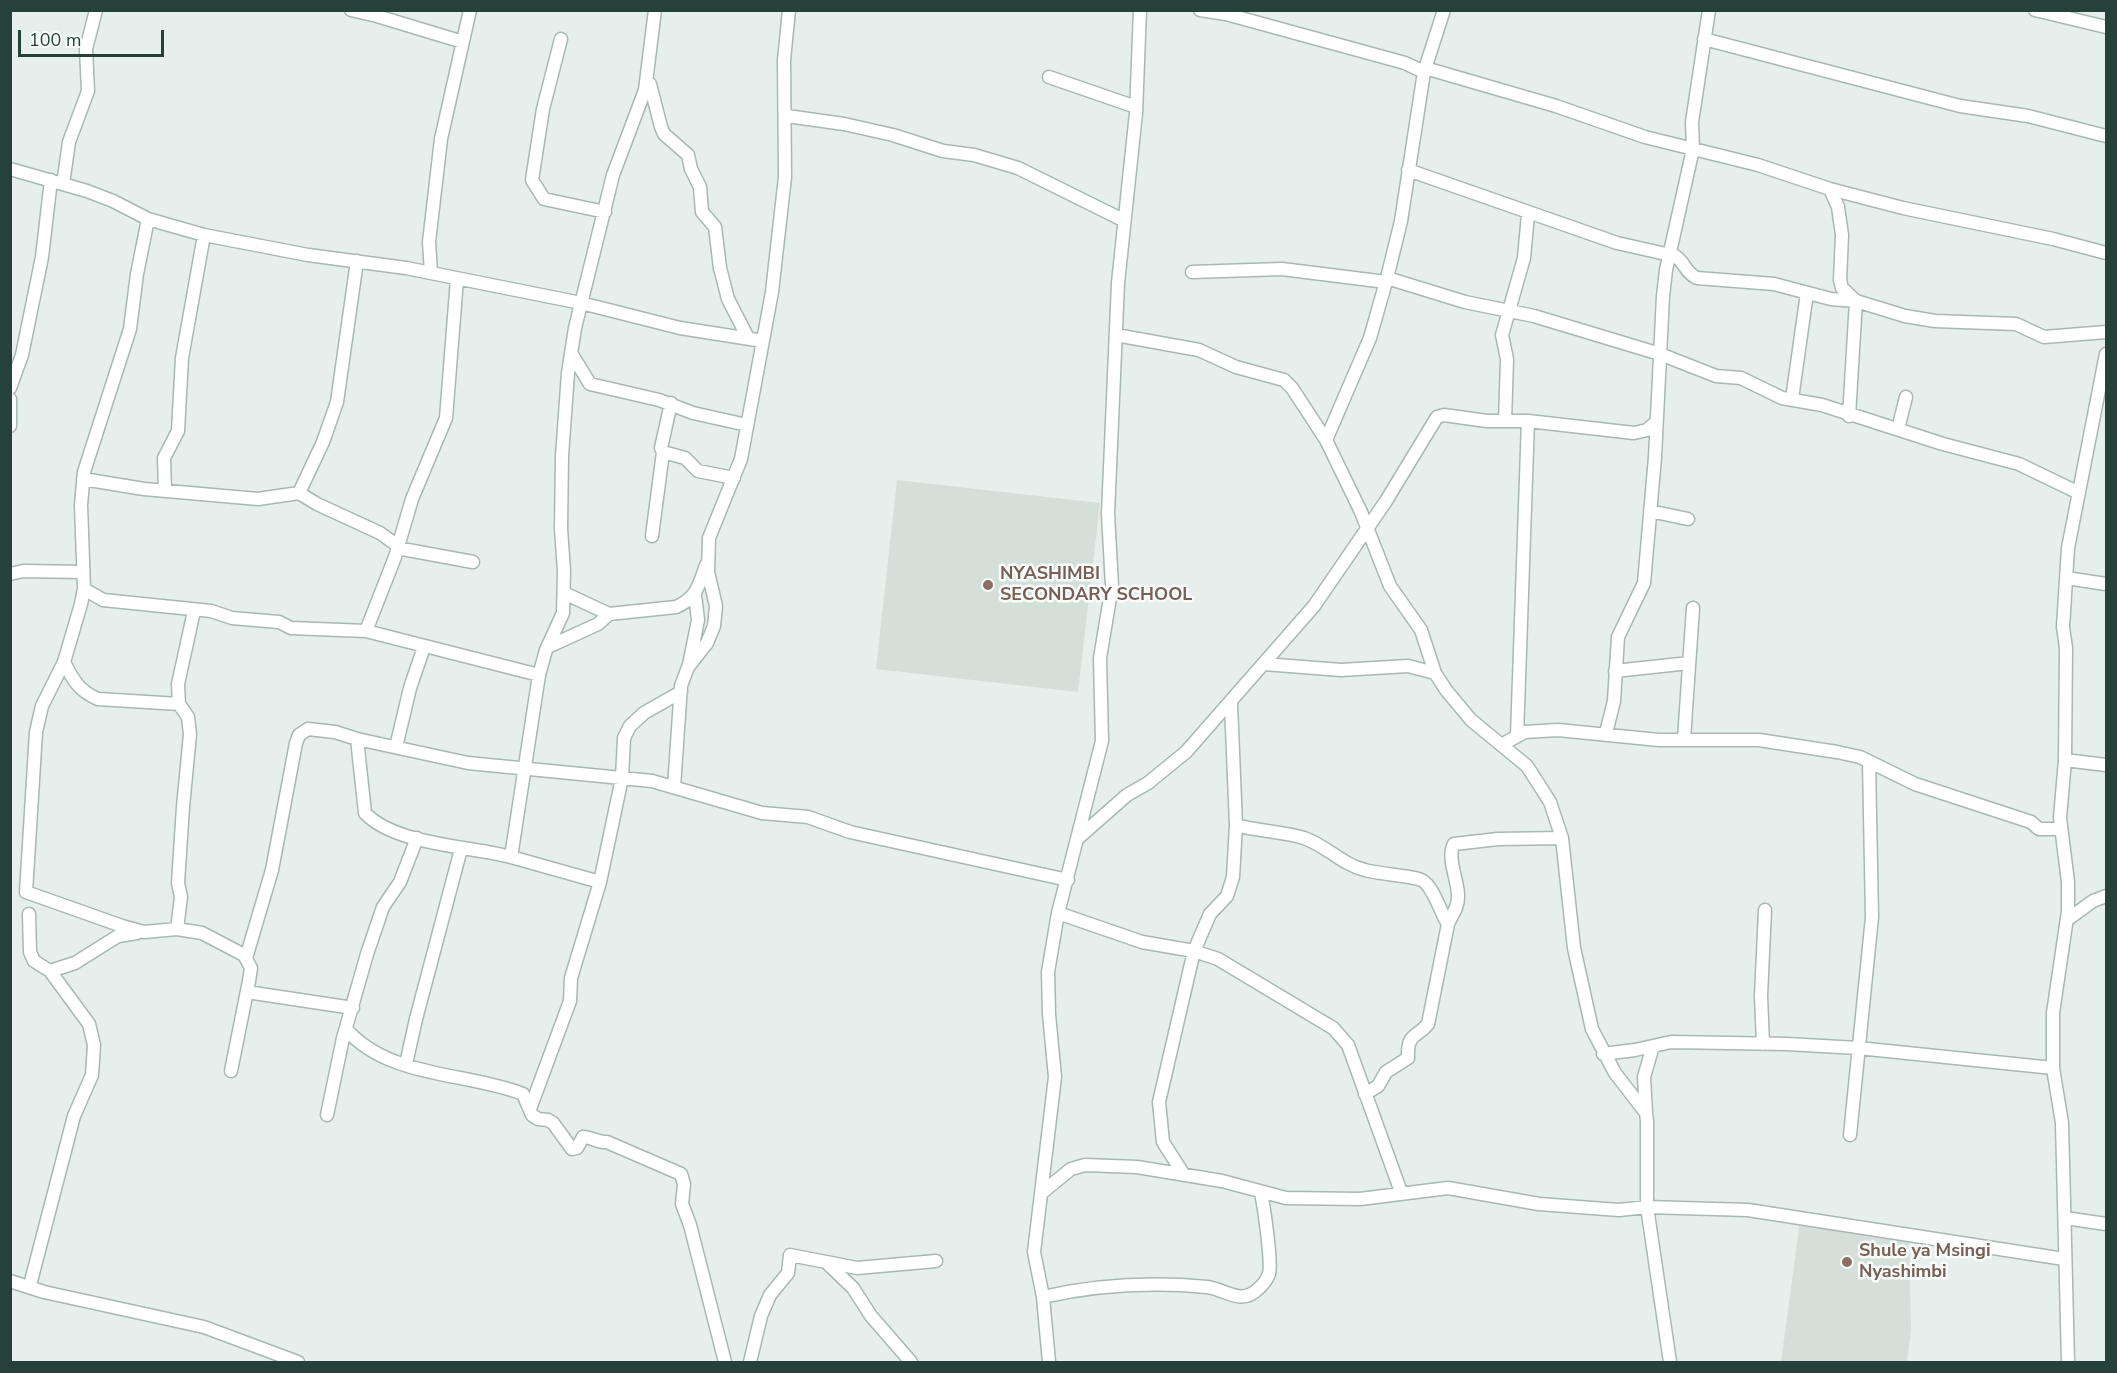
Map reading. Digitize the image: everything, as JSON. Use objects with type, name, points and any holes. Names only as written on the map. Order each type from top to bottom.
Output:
[{"type":"street","points":[[10,388],[22,355],[57,182],[88,91],[86,55],[96,10]]},
{"type":"street","points":[[351,10],[377,13],[463,42]]},
{"type":"street","points":[[430,272],[429,242],[441,139],[470,10]]},
{"type":"street","points":[[511,857],[539,675],[561,619],[564,593],[562,456],[571,352],[613,175],[639,111],[648,71],[655,10]]},
{"type":"street","points":[[674,787],[681,692],[698,621],[695,595],[708,558],[713,528],[734,478],[763,341],[784,189],[787,116],[784,60],[789,10]]},
{"type":"street","points":[[1049,1362],[1043,1296],[1034,1252],[1044,1191],[1055,1077],[1047,991],[1058,913],[1102,741],[1104,723],[1100,658],[1112,586],[1108,514],[1116,334],[1123,220],[1136,107],[1140,10]]},
{"type":"street","points":[[1200,10],[1226,14],[1406,63],[1556,106],[1645,137],[1758,165],[1830,189],[2106,253]]},
{"type":"street","points":[[1326,440],[1370,338],[1386,280],[1401,221],[1425,70],[1444,10]]},
{"type":"street","points":[[1605,733],[1614,701],[1618,637],[1644,583],[1656,423],[1660,325],[1669,255],[1693,149],[1692,122],[1709,10]]},
{"type":"street","points":[[2035,10],[2106,27]]},
{"type":"street","points":[[561,39],[543,109],[532,180],[544,199],[605,212]]},
{"type":"street","points":[[1704,39],[1960,106],[2028,116],[2106,136]]},
{"type":"street","points":[[648,71],[651,98],[664,134],[688,155],[691,169],[700,187],[702,212],[715,227],[720,268],[728,299],[748,338]]},
{"type":"street","points":[[1049,77],[1136,107]]},
{"type":"street","points":[[787,116],[844,124],[943,151],[974,155],[1018,168],[1123,220]]},
{"type":"street","points":[[10,169],[113,201],[148,219],[204,235],[298,253],[430,272],[581,303],[680,328],[763,341]]},
{"type":"street","points":[[1408,171],[1617,243],[1680,259],[1690,275],[1697,278],[1756,281],[1831,299],[1856,301],[1905,316],[1935,321],[2016,324],[2044,337],[2106,332]]},
{"type":"street","points":[[1830,189],[1838,207],[1842,235],[1840,280],[1842,288],[1856,301]]},
{"type":"street","points":[[1504,420],[1507,359],[1502,335],[1524,258],[1528,214]]},
{"type":"street","points":[[144,932],[95,918],[26,892],[36,732],[42,706],[64,662],[84,589],[81,505],[83,479],[130,329],[137,274],[148,219]]},
{"type":"street","points":[[165,492],[164,458],[178,431],[182,358],[204,235]]},
{"type":"street","points":[[299,493],[323,442],[338,402],[357,261]]},
{"type":"street","points":[[1192,272],[1282,269],[1386,280],[1465,302],[1508,309],[1660,354],[1716,376],[1741,378],[1782,398],[1822,405],[1849,416],[2019,464],[2079,493]]},
{"type":"street","points":[[366,631],[398,547],[412,499],[446,418],[458,279]]},
{"type":"street","points":[[1792,399],[1807,293]]},
{"type":"street","points":[[1849,416],[1856,301]]},
{"type":"street","points":[[1116,334],[1145,342],[1194,348],[1236,367],[1284,380],[1292,388],[1326,440],[1368,528],[1390,586],[1421,630],[1435,673],[1471,720],[1527,766],[1541,784],[1550,802],[1562,838],[1564,875],[1579,978],[1592,1029],[1603,1054],[1646,1113]]},
{"type":"street","points":[[571,352],[590,384],[671,403],[693,413],[747,425]]},
{"type":"street","points":[[2068,1362],[2062,1123],[2053,1068],[2054,1013],[2067,920],[2068,882],[2060,829],[2065,760],[2066,648],[2063,627],[2068,548],[2106,354]]},
{"type":"street","points":[[1898,429],[1906,397]]},
{"type":"street","points":[[10,399],[10,426]]},
{"type":"street","points":[[652,536],[662,448],[671,403]]},
{"type":"street","points":[[1077,839],[1127,795],[1170,767],[1231,704],[1314,606],[1368,528],[1437,417],[1444,415],[1487,421],[1504,420],[1634,433],[1647,430],[1656,423]]},
{"type":"street","points":[[1517,736],[1528,422]]},
{"type":"street","points":[[663,453],[685,458],[698,471],[734,478]]},
{"type":"street","points":[[83,479],[165,492],[258,499],[299,493],[317,504],[380,533],[398,547],[473,562]]},
{"type":"street","points":[[1650,511],[1688,519]]},
{"type":"street","points":[[688,667],[706,643],[714,626],[716,606],[708,558]]},
{"type":"street","points":[[10,574],[24,571],[83,572]]},
{"type":"street","points":[[2066,578],[2106,584]]},
{"type":"street","points":[[84,589],[103,600],[211,611],[232,618],[279,622],[291,628],[366,631],[539,675]]},
{"type":"street","points":[[564,593],[609,614],[676,607],[695,595]]},
{"type":"street","points":[[1684,739],[1693,608]]},
{"type":"street","points":[[177,929],[181,897],[178,883],[183,807],[190,734],[188,717],[179,704],[178,684],[194,611]]},
{"type":"street","points":[[550,646],[598,624],[609,614]]},
{"type":"street","points":[[396,747],[410,688],[424,647]]},
{"type":"street","points":[[64,662],[80,689],[98,699],[179,704]]},
{"type":"street","points":[[1615,670],[1689,663]]},
{"type":"street","points":[[1264,664],[1341,670],[1408,666],[1435,673]]},
{"type":"street","points":[[530,1109],[570,1001],[571,978],[600,882],[622,778],[624,738],[630,726],[644,713],[681,692]]},
{"type":"street","points":[[1184,1175],[1163,1142],[1159,1102],[1194,951],[1210,914],[1228,891],[1233,877],[1236,825],[1231,704]]},
{"type":"street","points":[[246,958],[272,870],[286,782],[299,735],[308,729],[468,763],[622,778],[674,787],[762,813],[808,818],[850,832],[1068,880]]},
{"type":"street","points":[[1503,744],[1517,736],[1541,730],[1605,733],[1659,740],[1760,741],[1837,752],[1869,762],[1915,784],[2031,822],[2039,829],[2060,829]]},
{"type":"street","points":[[357,739],[365,813],[372,820],[417,838],[461,849],[511,857],[600,882]]},
{"type":"street","points":[[2065,760],[2106,765]]},
{"type":"street","points":[[1850,1135],[1872,917],[1869,762]]},
{"type":"street","points":[[1236,825],[1303,838],[1322,847],[1340,861],[1363,870],[1388,876],[1419,879],[1429,886],[1448,924]]},
{"type":"street","points":[[327,1115],[346,1029],[354,1008],[367,954],[383,907],[400,882],[417,838]]},
{"type":"street","points":[[1365,1094],[1378,1086],[1386,1072],[1408,1058],[1408,1049],[1414,1033],[1428,1024],[1448,924],[1456,912],[1458,901],[1451,853],[1454,844],[1498,839],[1562,838]]},
{"type":"street","points":[[406,1064],[461,849]]},
{"type":"street","points":[[2067,920],[2093,901],[2106,896]]},
{"type":"street","points":[[1763,1044],[1761,996],[1765,910]]},
{"type":"street","points":[[1058,913],[1142,942],[1194,951],[1218,959],[1341,1033],[1348,1045],[1401,1192]]},
{"type":"street","points":[[29,914],[30,952],[34,961],[50,972],[89,1024],[94,1046],[92,1075],[74,1116],[30,1285]]},
{"type":"street","points":[[50,972],[75,963],[118,936],[144,932],[177,929],[202,933],[238,951],[246,958],[251,968],[231,1071]]},
{"type":"street","points":[[247,992],[354,1008]]},
{"type":"street","points":[[346,1029],[354,1038],[379,1056],[520,1093],[525,1097],[530,1109],[538,1119],[553,1123],[572,1149],[577,1148],[584,1137],[587,1137],[599,1143],[607,1142],[681,1173],[684,1184],[682,1204],[690,1225],[725,1362]]},
{"type":"street","points":[[1603,1054],[1671,1042],[1763,1044],[1858,1048],[2053,1068]]},
{"type":"street","points":[[1653,1046],[1644,1077],[1647,1207],[1670,1362]]},
{"type":"street","points":[[1044,1191],[1071,1169],[1085,1165],[1137,1167],[1249,1187],[1261,1193],[1286,1198],[1331,1200],[1448,1188],[1539,1204],[1619,1210],[1647,1207],[1748,1210],[2064,1259]]},
{"type":"street","points":[[1043,1296],[1101,1287],[1167,1286],[1208,1287],[1237,1296],[1247,1296],[1257,1291],[1269,1274],[1261,1193]]},
{"type":"street","points":[[2065,1218],[2106,1224]]},
{"type":"street","points":[[750,1362],[761,1316],[770,1295],[788,1274],[790,1255],[865,1268],[936,1261]]},
{"type":"street","points":[[825,1262],[852,1288],[871,1316],[911,1362]]},
{"type":"street","points":[[10,1281],[30,1285],[44,1292],[204,1327],[298,1362]]},
{"type":"shaded area","name":"NYASHIMBI SECONDARY SCHOOL","points":[[897,480],[1100,503],[1078,692],[876,669]]},
{"type":"shaded area","points":[[1800,1221],[1909,1237],[1911,1330],[1907,1362],[1781,1362]]},
{"type":"place","name":"NYASHIMBI SECONDARY SCHOOL","points":[[988,585]]},
{"type":"place","name":"Shule ya Msingi Nyashimbi","points":[[1847,1262]]}]
